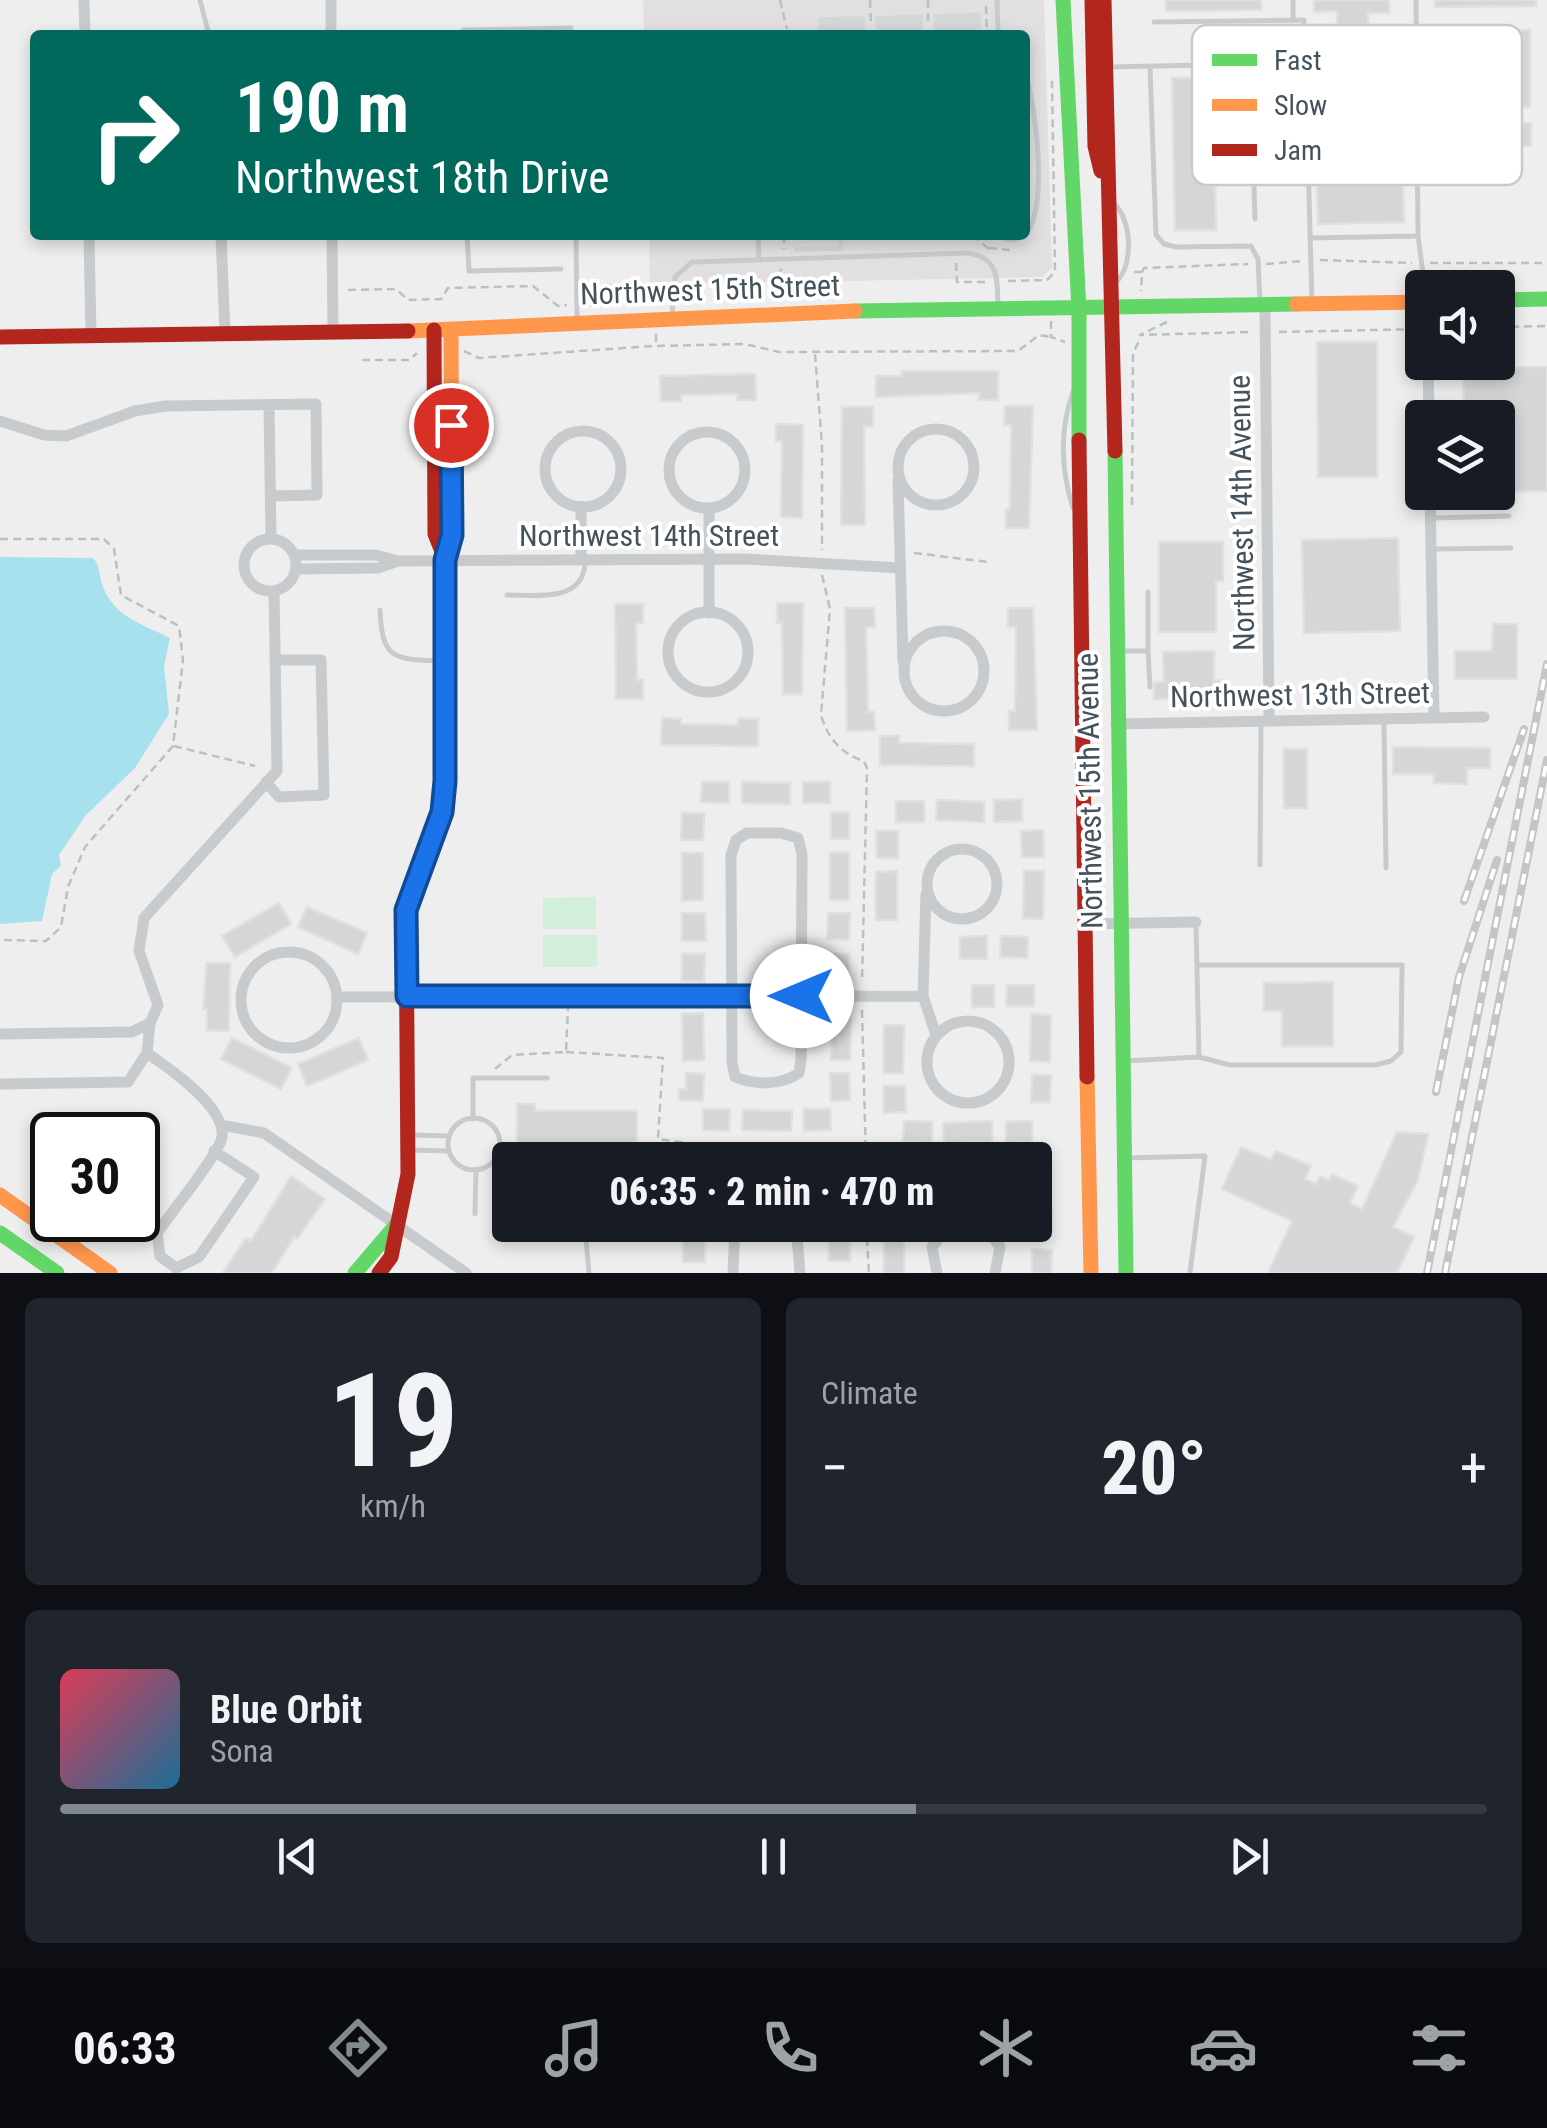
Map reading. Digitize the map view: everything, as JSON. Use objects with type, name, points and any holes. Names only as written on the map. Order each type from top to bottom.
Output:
[{"type":"street","points":[[84,0],[84,30]]},
{"type":"street","points":[[331,0],[331,30]]},
{"type":"street","name":"Northwest 15th Avenue","points":[[1063,0],[1079,310],[1090,1273]]},
{"type":"street","points":[[1092,0],[1095,146],[1109,200]]},
{"type":"street","points":[[1104,0],[1109,200]]},
{"type":"street","name":"Northwest 15th Avenue","points":[[1109,200],[1126,1273]]},
{"type":"street","points":[[89,240],[91,335]]},
{"type":"street","points":[[221,240],[224,334]]},
{"type":"street","points":[[332,240],[333,331]]},
{"type":"street","points":[[1515,300],[1547,299]]},
{"type":"street","name":"Northwest 15th Street","points":[[0,337],[451,330],[672,318],[1405,302]]},
{"type":"street","name":"Northwest 14th Avenue","points":[[1262,304],[1266,721]]},
{"type":"street","points":[[434,330],[435,534],[445,560]]},
{"type":"street","points":[[379,1273],[391,1258],[408,1174],[406,910],[443,797],[445,560],[452,535],[451,330]]},
{"type":"street","points":[[269,404],[271,539]]},
{"type":"street","points":[[0,421],[44,435],[66,436],[134,412],[165,406],[316,404],[318,495],[270,496]]},
{"type":"street","points":[[898,468],[907,492],[918,501],[943,505],[966,492],[975,467],[973,453],[956,433],[929,428],[906,442],[898,468],[903,670],[912,696],[937,711],[964,706],[975,697],[984,672],[976,646],[952,631],[924,636],[913,645],[903,670]]},
{"type":"street","points":[[589,431],[612,443],[622,468],[612,493],[602,502],[581,506],[554,492],[545,468],[554,444],[564,436],[589,431]]},
{"type":"street","points":[[711,432],[735,444],[746,468],[737,494],[708,508],[688,504],[678,496],[668,471],[675,449],[684,439],[711,432]]},
{"type":"street","points":[[581,506],[583,560]]},
{"type":"street","points":[[708,508],[709,613]]},
{"type":"street","points":[[1430,510],[1434,718]]},
{"type":"street","points":[[271,539],[283,542],[295,555],[296,569],[290,583],[274,591],[252,584],[244,568],[249,550],[271,539]]},
{"type":"street","name":"Northwest 14th Street","points":[[295,555],[376,554],[398,561]]},
{"type":"street","name":"Northwest 14th Street","points":[[296,569],[378,568],[398,561],[709,559],[900,568]]},
{"type":"street","points":[[0,1084],[128,1082],[148,1053],[150,1023],[158,1005],[140,951],[144,918],[277,772],[274,591]]},
{"type":"street","points":[[709,613],[739,627],[748,653],[739,678],[728,686],[701,692],[678,678],[668,653],[677,627],[687,618],[709,613]]},
{"type":"street","points":[[266,782],[280,797],[324,795],[321,660],[275,660]]},
{"type":"street","name":"Northwest 13th Street","points":[[1116,724],[1484,718]]},
{"type":"street","points":[[781,832],[798,838],[802,854],[799,1074],[788,1081],[750,1083],[735,1077],[732,996],[731,855],[736,840],[747,833],[781,832]]},
{"type":"street","points":[[926,885],[935,908],[957,919],[981,914],[990,906],[998,883],[989,860],[967,848],[956,848],[934,860],[926,885],[923,996],[936,1035],[926,1062],[928,1076],[942,1094],[970,1103],[984,1100],[1002,1086],[1009,1059],[995,1030],[968,1020],[945,1026],[936,1035]]},
{"type":"street","points":[[1084,924],[1196,922]]},
{"type":"street","points":[[286,953],[301,954],[326,970],[337,997],[328,1028],[316,1040],[284,1048],[254,1034],[241,1005],[248,974],[271,956],[286,953]]},
{"type":"street","points":[[337,997],[923,996]]},
{"type":"street","points":[[0,1034],[132,1032],[150,1023]]},
{"type":"street","points":[[148,1053],[185,1080],[221,1125],[222,1140],[214,1151],[156,1232],[160,1256],[176,1268],[199,1258],[254,1177],[214,1151]]},
{"type":"street","points":[[221,1125],[264,1134],[466,1273]]},
{"type":"street","points":[[0,1195],[110,1273]]},
{"type":"street","points":[[1090,1202],[1098,1216],[1100,1273]]},
{"type":"street","points":[[355,1273],[396,1225]]},
{"type":"street","points":[[0,1233],[57,1273]]},
{"type":"street","points":[[732,1273],[734,1242]]},
{"type":"street","points":[[797,1242],[800,1273]]},
{"type":"street","points":[[930,1273],[936,1242]]},
{"type":"street","points":[[995,1273],[1000,1247],[996,1242]]},
{"type":"street","points":[[932,1247],[938,1273]]},
{"type":"lane","points":[[200,0],[208,30]]},
{"type":"lane","points":[[997,0],[1000,30]]},
{"type":"lane","points":[[1292,0],[1293,20]]},
{"type":"lane","points":[[1416,0],[1416,25]]},
{"type":"lane","points":[[1154,22],[1304,20],[1304,25]]},
{"type":"lane","points":[[463,30],[571,30]]},
{"type":"lane","points":[[1106,68],[1192,66]]},
{"type":"lane","points":[[1150,67],[1158,238],[1176,247],[1250,246],[1259,264],[1262,304]]},
{"type":"lane","points":[[1030,88],[1037,151],[1035,222],[1030,227]]},
{"type":"lane","points":[[1254,185],[1255,218]]},
{"type":"lane","points":[[1309,185],[1312,304]]},
{"type":"lane","points":[[1418,185],[1423,270]]},
{"type":"lane","points":[[1310,238],[1418,236]]},
{"type":"lane","points":[[468,240],[468,271],[562,269]]},
{"type":"lane","points":[[576,240],[577,323]]},
{"type":"lane","points":[[758,240],[759,260]]},
{"type":"lane","points":[[672,318],[671,288],[686,266],[956,254],[977,255],[993,264],[998,310]]},
{"type":"lane","points":[[1430,518],[1509,516]]},
{"type":"lane","points":[[1431,550],[1510,548]]},
{"type":"lane","points":[[507,595],[563,594],[577,584],[583,560]]},
{"type":"lane","points":[[1148,592],[1150,687]]},
{"type":"lane","points":[[380,610],[381,642],[388,651],[401,658],[445,661]]},
{"type":"lane","points":[[1116,651],[1148,651]]},
{"type":"lane","points":[[1384,718],[1386,868]]},
{"type":"lane","points":[[1260,866],[1266,721]]},
{"type":"lane","points":[[1196,922],[1199,1057]]},
{"type":"lane","points":[[1122,1062],[1199,1057],[1230,1066],[1391,1062],[1401,1052],[1402,965],[1198,964]]},
{"type":"lane","points":[[472,1119],[473,1078],[547,1078]]},
{"type":"lane","points":[[407,1142],[447,1151],[461,1167],[476,1170],[497,1158],[500,1139],[492,1126],[472,1119],[456,1124],[447,1151]]},
{"type":"lane","points":[[407,1142],[449,1136]]},
{"type":"lane","points":[[1124,1158],[1205,1156],[1190,1273]]},
{"type":"lane","points":[[475,1214],[476,1170]]},
{"type":"lane","points":[[587,1242],[589,1273]]},
{"type":"path","points":[[780,0],[787,30]]},
{"type":"path","points":[[870,0],[871,26]]},
{"type":"path","points":[[928,0],[928,24]]},
{"type":"path","points":[[986,0],[987,30]]},
{"type":"path","points":[[784,240],[784,252]]},
{"type":"path","points":[[956,254],[957,282]]},
{"type":"path","points":[[1142,272],[1144,268],[1310,260],[1547,263]]},
{"type":"path","points":[[604,285],[620,285]]},
{"type":"path","points":[[657,291],[665,286]]},
{"type":"path","points":[[1515,327],[1547,326]]},
{"type":"path","points":[[463,351],[478,358],[656,346]]},
{"type":"path","points":[[362,360],[409,360],[414,352],[423,352]]},
{"type":"path","points":[[815,352],[822,445],[822,551]]},
{"type":"path","points":[[0,539],[104,540],[114,549],[122,595],[179,626],[183,660],[173,746],[84,848],[68,887],[60,928],[46,941],[0,940]]},
{"type":"path","points":[[907,553],[988,562]]},
{"type":"path","points":[[822,574],[830,609],[821,714],[835,742],[844,752],[864,761],[866,768],[860,936],[866,950],[862,987]]},
{"type":"path","points":[[173,746],[255,766]]},
{"type":"path","points":[[566,1052],[569,996]]},
{"type":"path","points":[[862,1004],[866,1142]]},
{"type":"path","points":[[492,1078],[496,1064],[512,1055],[566,1052],[663,1058],[658,1139],[680,1142]]},
{"type":"path","points":[[867,1242],[869,1273]]},
{"type":"shaded area","points":[[643,0],[1044,0],[1052,267],[1043,277],[650,285],[649,240],[1030,240],[1030,30],[644,30]]},
{"type":"green space","points":[[596,897],[596,929],[543,929],[543,898]]},
{"type":"green space","points":[[543,935],[597,935],[597,967],[543,967]]},
{"type":"water","points":[[0,557],[93,558],[108,598],[115,606],[170,638],[164,666],[169,714],[135,768],[86,815],[59,855],[61,865],[52,874],[42,921],[0,924]]},
{"type":"building","points":[[1166,0],[1261,0],[1261,10],[1166,11]]},
{"type":"building","points":[[1314,0],[1389,0],[1389,13],[1368,13],[1368,25],[1337,25],[1337,11],[1314,12]]},
{"type":"building","points":[[1435,0],[1536,0],[1536,6],[1435,7]]},
{"type":"building","points":[[982,11],[982,30],[933,30],[932,13]]},
{"type":"building","points":[[924,13],[924,30],[875,30],[874,15]]},
{"type":"building","points":[[866,15],[867,30],[817,30],[817,16]]},
{"type":"building","points":[[1522,30],[1530,30],[1530,107],[1522,107]]},
{"type":"building","points":[[1172,78],[1192,78],[1192,185],[1215,185],[1216,230],[1175,230]]},
{"type":"building","points":[[1522,123],[1531,123],[1531,146],[1522,146]]},
{"type":"building","points":[[1317,185],[1403,185],[1404,222],[1318,224]]},
{"type":"building","points":[[837,240],[844,240],[844,252],[793,253],[793,246],[837,245]]},
{"type":"building","points":[[1317,342],[1377,342],[1377,477],[1318,477]]},
{"type":"building","points":[[1515,367],[1547,367],[1547,491],[1515,492],[1515,400],[1464,400],[1463,380],[1515,380]]},
{"type":"building","points":[[902,371],[998,371],[998,400],[979,400],[979,393],[876,397],[876,376],[902,376]]},
{"type":"building","points":[[755,374],[756,400],[737,400],[737,394],[681,395],[681,401],[661,401],[660,376]]},
{"type":"building","points":[[1005,406],[1033,406],[1029,528],[1006,528],[1006,510],[1010,510],[1011,425],[1004,425]]},
{"type":"building","points":[[842,407],[873,407],[873,426],[864,426],[865,525],[841,525]]},
{"type":"building","points":[[776,424],[803,425],[802,518],[781,517],[782,441],[776,441]]},
{"type":"building","points":[[1398,538],[1400,631],[1304,633],[1302,540]]},
{"type":"building","points":[[1159,542],[1223,542],[1223,581],[1216,581],[1216,632],[1159,632]]},
{"type":"building","points":[[777,603],[803,603],[802,694],[783,694],[782,622],[777,623]]},
{"type":"building","points":[[615,604],[643,604],[643,623],[636,624],[637,680],[643,680],[643,699],[616,699]]},
{"type":"building","points":[[845,608],[874,608],[875,627],[866,627],[868,712],[874,712],[875,730],[847,731]]},
{"type":"building","points":[[1008,608],[1033,608],[1037,730],[1009,730],[1009,711],[1015,711],[1016,627],[1008,627]]},
{"type":"building","points":[[1493,624],[1517,624],[1517,679],[1455,679],[1455,651],[1492,651]]},
{"type":"building","points":[[1214,651],[1214,681],[1225,680],[1225,699],[1154,699],[1154,682],[1164,682],[1163,652]]},
{"type":"building","points":[[662,718],[681,719],[681,724],[738,725],[738,718],[758,719],[758,746],[661,745]]},
{"type":"building","points":[[880,736],[899,736],[899,743],[974,744],[974,766],[880,765]]},
{"type":"building","points":[[1393,747],[1490,748],[1490,768],[1467,768],[1467,784],[1434,783],[1434,774],[1393,774]]},
{"type":"building","points":[[1284,749],[1307,749],[1307,808],[1284,808]]},
{"type":"building","points":[[702,782],[729,782],[729,803],[701,802]]},
{"type":"building","points":[[742,782],[790,783],[790,804],[742,803]]},
{"type":"building","points":[[803,782],[830,782],[830,803],[803,803]]},
{"type":"building","points":[[1022,799],[1022,821],[994,822],[994,800]]},
{"type":"building","points":[[937,800],[984,802],[984,822],[936,820]]},
{"type":"building","points":[[896,801],[924,801],[924,822],[896,822]]},
{"type":"building","points":[[849,812],[849,839],[831,839],[831,813]]},
{"type":"building","points":[[682,813],[704,813],[703,840],[681,840]]},
{"type":"building","points":[[1043,830],[1044,857],[1022,857],[1021,831]]},
{"type":"building","points":[[876,831],[898,831],[898,858],[877,858]]},
{"type":"building","points":[[849,852],[849,900],[830,900],[830,853]]},
{"type":"building","points":[[682,853],[703,853],[703,900],[682,901]]},
{"type":"building","points":[[897,871],[897,920],[876,920],[876,872]]},
{"type":"building","points":[[1024,871],[1044,871],[1043,919],[1023,918]]},
{"type":"building","points":[[279,903],[291,924],[235,957],[222,936]]},
{"type":"building","points":[[307,907],[367,933],[358,954],[298,927]]},
{"type":"building","points":[[682,913],[705,913],[706,941],[682,941]]},
{"type":"building","points":[[828,913],[850,913],[849,940],[827,939]]},
{"type":"building","points":[[987,936],[987,959],[960,959],[960,937]]},
{"type":"building","points":[[1001,936],[1028,937],[1027,958],[1000,957]]},
{"type":"building","points":[[682,954],[705,954],[704,982],[682,981]]},
{"type":"building","points":[[828,954],[849,954],[849,980],[828,980]]},
{"type":"building","points":[[207,963],[230,963],[229,1031],[207,1030],[207,1009],[203,1009]]},
{"type":"building","points":[[1333,982],[1333,1046],[1282,1046],[1282,1011],[1264,1011],[1264,983]]},
{"type":"building","points":[[972,985],[994,985],[994,1007],[972,1007]]},
{"type":"building","points":[[1007,985],[1034,985],[1034,1006],[1006,1006]]},
{"type":"building","points":[[833,1012],[851,1013],[850,1060],[831,1060]]},
{"type":"building","points":[[703,1013],[704,1060],[683,1061],[682,1014]]},
{"type":"building","points":[[1031,1014],[1051,1015],[1050,1062],[1030,1061]]},
{"type":"building","points":[[884,1025],[904,1025],[903,1073],[884,1073]]},
{"type":"building","points":[[232,1038],[292,1068],[281,1089],[221,1059]]},
{"type":"building","points":[[359,1038],[368,1060],[307,1086],[298,1064]]},
{"type":"building","points":[[686,1073],[704,1074],[703,1101],[679,1100],[679,1089],[686,1090]]},
{"type":"building","points":[[830,1073],[849,1073],[850,1100],[831,1101]]},
{"type":"building","points":[[1032,1075],[1051,1075],[1050,1102],[1031,1102]]},
{"type":"building","points":[[884,1086],[905,1086],[906,1112],[884,1113]]},
{"type":"building","points":[[517,1104],[535,1104],[535,1111],[637,1111],[637,1142],[517,1142]]},
{"type":"building","points":[[703,1109],[730,1109],[729,1131],[703,1130]]},
{"type":"building","points":[[804,1109],[830,1109],[831,1130],[804,1131]]},
{"type":"building","points":[[743,1110],[792,1111],[791,1131],[742,1130]]},
{"type":"building","points":[[904,1121],[932,1122],[932,1142],[903,1142]]},
{"type":"building","points":[[992,1121],[992,1142],[944,1142],[943,1123]]},
{"type":"building","points":[[1032,1121],[1032,1142],[1006,1142],[1006,1122]]},
{"type":"building","points":[[1397,1132],[1428,1134],[1418,1180],[1393,1227],[1414,1237],[1397,1273],[1268,1273],[1292,1221],[1222,1189],[1241,1147],[1271,1160],[1276,1151],[1311,1166],[1305,1179],[1316,1184],[1320,1176],[1329,1180],[1332,1174],[1358,1186],[1350,1203],[1362,1209]]},
{"type":"building","points":[[291,1176],[325,1199],[297,1239],[294,1237],[272,1273],[223,1273],[246,1238],[251,1241]]},
{"type":"building","points":[[683,1242],[705,1242],[705,1262],[683,1262]]},
{"type":"building","points":[[829,1242],[850,1242],[850,1261],[829,1261]]},
{"type":"building","points":[[884,1242],[904,1242],[904,1273],[884,1273]]},
{"type":"building","points":[[1032,1249],[1052,1250],[1051,1273],[1032,1273]]},
{"type":"railway","points":[[1427,1273],[1547,664]]},
{"type":"railway","points":[[1464,901],[1524,729]]},
{"type":"railway","points":[[1445,1273],[1547,760]]},
{"type":"railway","points":[[1436,1092],[1459,977],[1497,860]]},
{"type":"traffic: fast","points":[[1063,0],[1079,310],[1079,440]]},
{"type":"traffic: fast","points":[[1515,300],[1547,299]]},
{"type":"traffic: fast","points":[[855,311],[1296,304]]},
{"type":"traffic: fast","points":[[1115,451],[1126,1273]]},
{"type":"traffic: fast","points":[[355,1273],[396,1225]]},
{"type":"traffic: fast","points":[[0,1233],[57,1273]]},
{"type":"traffic: slow","points":[[1296,304],[1405,302]]},
{"type":"traffic: slow","points":[[408,331],[855,311]]},
{"type":"traffic: slow","points":[[443,801],[445,560],[452,535],[451,330]]},
{"type":"traffic: slow","points":[[1087,1077],[1091,1273]]},
{"type":"traffic: slow","points":[[0,1195],[110,1273]]},
{"type":"traffic: jam","points":[[1092,0],[1095,146],[1101,171]]},
{"type":"traffic: jam","points":[[1104,0],[1115,451]]},
{"type":"traffic: jam","points":[[434,330],[435,534],[445,559]]},
{"type":"traffic: jam","points":[[0,337],[408,331]]},
{"type":"traffic: jam","points":[[1079,440],[1087,1077]]},
{"type":"traffic: jam","points":[[379,1273],[391,1257],[408,1174],[406,910],[443,801]]},
{"type":"route","points":[[451,425],[452,535],[445,560],[445,781],[442,812],[406,910],[407,996],[802,996]]}]
